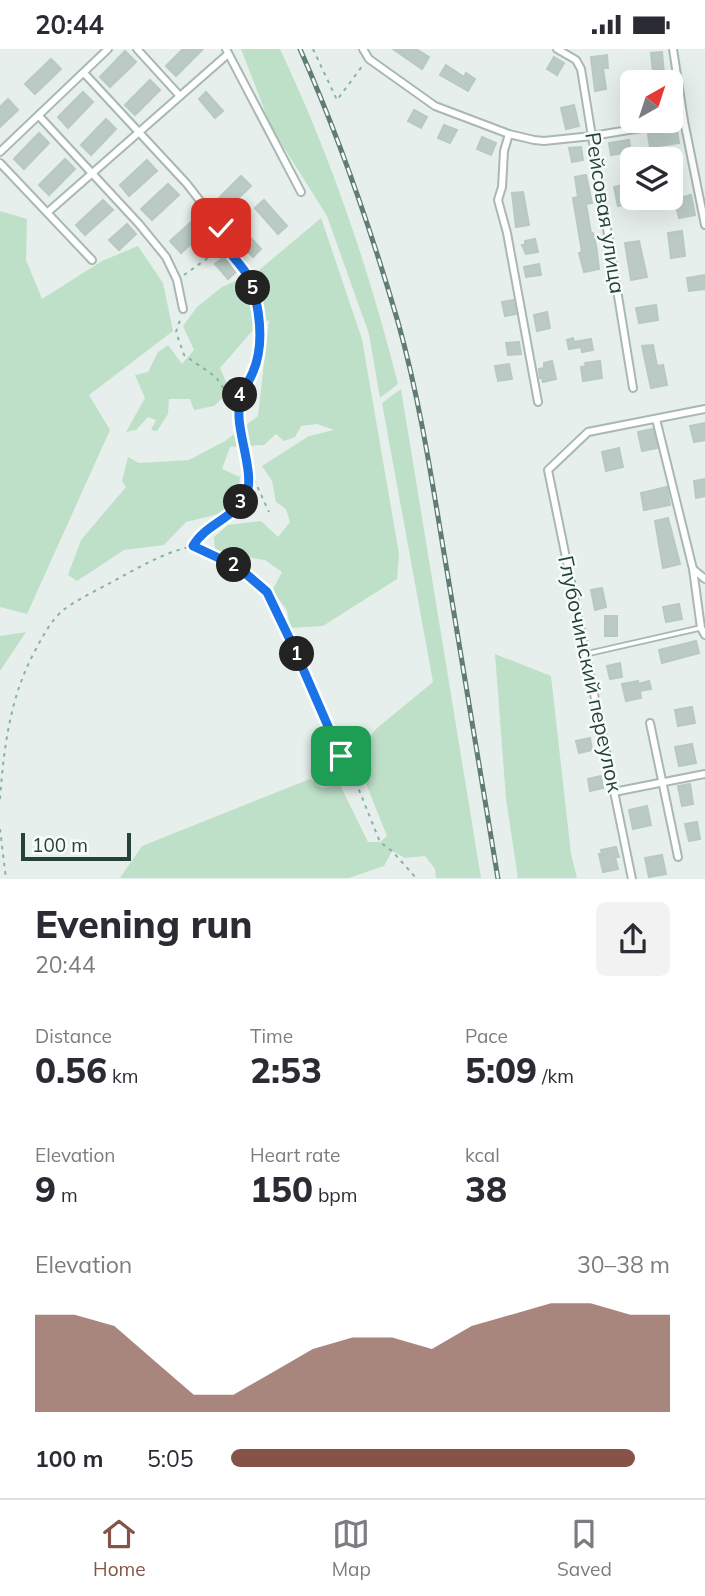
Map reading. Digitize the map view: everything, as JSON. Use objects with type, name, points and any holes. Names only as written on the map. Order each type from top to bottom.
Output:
[{"type":"street","points":[[0,152],[108,49]]},
{"type":"street","points":[[137,49],[179,95]]},
{"type":"street","points":[[363,49],[369,59],[435,106],[509,134],[544,141],[684,121]]},
{"type":"street","name":"Рейсовая улица","points":[[557,49],[576,60],[581,69],[633,388]]},
{"type":"street","points":[[673,49],[705,225]]},
{"type":"street","points":[[48,212],[227,51],[301,192]]},
{"type":"street","points":[[84,73],[187,184],[221,228]]},
{"type":"street","points":[[39,116],[166,257],[177,280],[183,309]]},
{"type":"street","points":[[509,134],[504,151],[499,208],[507,233],[538,402]]},
{"type":"street","points":[[0,163],[92,260]]},
{"type":"street","points":[[703,632],[693,569],[656,419],[705,409]]},
{"type":"street","name":"Глубочинский переулок","points":[[632,879],[548,470],[588,432],[656,419]]},
{"type":"street","points":[[693,569],[705,579]]},
{"type":"street","points":[[650,723],[678,857]]},
{"type":"street","points":[[614,792],[705,774]]},
{"type":"lane","points":[[586,654],[703,632]]},
{"type":"path","points":[[313,49],[337,100],[369,59]]},
{"type":"path","points":[[193,546],[197,538],[230,515],[248,494],[248,476],[239,419],[239,396],[254,369],[261,331],[253,288],[246,270],[225,246],[221,228]]},
{"type":"path","points":[[177,280],[225,246]]},
{"type":"path","points":[[183,309],[176,332],[184,355],[216,377],[232,401],[239,419]]},
{"type":"path","points":[[246,460],[269,512]]},
{"type":"path","points":[[0,799],[4,744],[15,697],[31,657],[49,625],[62,611],[149,561],[170,551],[193,546],[238,567],[267,592],[341,756],[353,775],[380,842],[392,851],[417,879]]},
{"type":"path","points":[[0,829],[6,879]]},
{"type":"green space","points":[[241,49],[280,49],[316,131],[361,256],[398,384],[380,398],[369,334],[327,216],[271,127]]},
{"type":"green space","points":[[0,211],[27,219],[26,260],[42,299],[102,261],[138,246],[163,283],[173,331],[89,395],[110,430],[27,614],[0,607]]},
{"type":"green space","points":[[321,218],[362,339],[399,554],[397,579],[323,626],[290,628],[287,610],[272,591],[282,572],[265,560],[215,552],[214,537],[228,525],[261,521],[278,537],[290,522],[286,509],[276,502],[272,481],[262,466],[309,436],[334,430],[317,424],[301,426],[295,437],[284,441],[276,434],[264,445],[230,447],[222,469],[240,477],[238,495],[227,512],[186,522],[164,545],[124,550],[77,581],[68,575],[81,540],[126,487],[122,481],[128,457],[139,463],[189,460],[225,441],[258,416],[269,320],[254,329],[220,368],[230,391],[214,406],[194,410],[190,399],[169,399],[168,414],[157,431],[151,430],[156,420],[148,417],[136,430],[126,432],[145,398],[135,375],[148,372],[158,352],[168,345],[182,364],[194,350],[183,326],[197,307],[222,287],[258,271]]},
{"type":"green space","points":[[401,389],[481,878],[436,878],[435,869],[425,856],[405,858],[392,851],[384,866],[349,878],[120,878],[142,846],[310,779],[322,788],[340,785],[368,842],[380,842],[387,836],[355,756],[376,729],[433,682],[382,403]]},
{"type":"green space","points":[[26,632],[0,671],[0,636]]},
{"type":"green space","points":[[495,654],[551,676],[571,854],[577,878],[518,878],[506,799]]},
{"type":"building","points":[[183,49],[203,49],[176,76],[166,66]]},
{"type":"building","points":[[393,49],[416,49],[429,57],[422,69]]},
{"type":"building","points":[[125,51],[136,62],[110,87],[100,77]]},
{"type":"building","points":[[662,52],[664,70],[653,70],[651,53]]},
{"type":"building","points":[[607,55],[608,68],[603,68],[606,89],[595,91],[591,57]]},
{"type":"building","points":[[554,57],[564,63],[557,75],[547,69]]},
{"type":"building","points":[[51,59],[61,69],[35,94],[25,84]]},
{"type":"building","points":[[446,65],[464,77],[466,73],[475,79],[468,91],[440,75]]},
{"type":"building","points":[[150,80],[160,90],[135,115],[125,105]]},
{"type":"building","points":[[83,92],[93,102],[68,128],[58,117]]},
{"type":"building","points":[[206,92],[223,111],[215,118],[199,99]]},
{"type":"building","points":[[8,99],[18,110],[0,127],[0,107]]},
{"type":"building","points":[[574,105],[579,126],[566,129],[561,108]]},
{"type":"building","points":[[414,110],[427,117],[421,128],[408,121]]},
{"type":"building","points":[[106,119],[116,129],[91,155],[81,145]]},
{"type":"building","points":[[444,125],[457,130],[450,143],[438,138]]},
{"type":"building","points":[[39,133],[49,143],[24,169],[14,159]]},
{"type":"building","points":[[677,133],[679,143],[650,147],[648,134]]},
{"type":"building","points":[[482,137],[496,143],[491,155],[477,149]]},
{"type":"building","points":[[629,140],[630,147],[620,147],[620,154],[611,155],[609,143]]},
{"type":"building","points":[[581,147],[583,160],[572,162],[569,148]]},
{"type":"building","points":[[65,159],[75,169],[49,195],[39,185]]},
{"type":"building","points":[[147,160],[157,171],[129,196],[120,185]]},
{"type":"building","points":[[586,175],[592,203],[586,204],[599,269],[584,272],[579,253],[582,252],[573,198],[578,197],[575,177]]},
{"type":"building","points":[[241,176],[251,186],[225,211],[215,202]]},
{"type":"building","points":[[168,184],[179,195],[152,220],[141,209]]},
{"type":"building","points":[[620,186],[620,206],[618,206],[614,187]]},
{"type":"building","points":[[523,192],[529,225],[516,227],[512,193]]},
{"type":"building","points":[[691,195],[695,215],[679,218],[677,210],[683,210],[683,197]]},
{"type":"building","points":[[103,200],[113,210],[85,235],[76,225]]},
{"type":"building","points":[[264,200],[287,226],[278,234],[255,208]]},
{"type":"building","points":[[198,216],[209,227],[181,253],[170,241]]},
{"type":"building","points":[[127,224],[136,234],[119,250],[109,240]]},
{"type":"building","points":[[238,224],[261,249],[253,257],[229,232]]},
{"type":"building","points":[[682,231],[685,256],[671,258],[668,233]]},
{"type":"building","points":[[535,239],[538,252],[526,254],[522,245],[525,245],[525,241]]},
{"type":"building","points":[[639,241],[647,277],[631,280],[625,243]]},
{"type":"building","points":[[224,257],[237,271],[228,279],[215,264]]},
{"type":"building","points":[[539,264],[541,275],[526,277],[524,267]]},
{"type":"building","points":[[705,275],[705,289],[689,291],[687,278]]},
{"type":"building","points":[[513,300],[516,314],[505,316],[502,302]]},
{"type":"building","points":[[656,305],[658,320],[639,323],[636,308]]},
{"type":"building","points":[[547,312],[550,328],[537,331],[534,315]]},
{"type":"building","points":[[573,338],[574,342],[591,339],[593,350],[582,352],[581,347],[569,349],[567,340]]},
{"type":"building","points":[[519,342],[521,354],[508,355],[506,343]]},
{"type":"building","points":[[653,345],[657,366],[663,365],[667,385],[651,388],[642,346]]},
{"type":"building","points":[[552,361],[556,379],[543,382],[539,369],[544,368],[544,363]]},
{"type":"building","points":[[600,361],[602,378],[583,381],[581,367],[586,366],[585,363]]},
{"type":"building","points":[[509,364],[512,379],[498,381],[495,366]]},
{"type":"building","points":[[705,423],[705,440],[694,442],[690,426]]},
{"type":"building","points":[[653,429],[657,448],[642,451],[638,432]]},
{"type":"building","points":[[619,448],[623,467],[606,471],[602,452]]},
{"type":"building","points":[[705,479],[705,496],[696,498],[694,481]]},
{"type":"building","points":[[667,487],[670,505],[644,510],[641,493]]},
{"type":"building","points":[[668,518],[680,564],[663,568],[655,521]]},
{"type":"building","points":[[602,588],[606,607],[595,610],[591,590]]},
{"type":"building","points":[[679,604],[682,619],[666,622],[663,607]]},
{"type":"building","points":[[605,616],[617,616],[617,636],[605,636]]},
{"type":"building","points":[[696,641],[699,653],[662,663],[659,650]]},
{"type":"building","points":[[620,663],[622,677],[610,679],[607,666]]},
{"type":"building","points":[[638,681],[638,684],[649,681],[651,689],[640,691],[641,698],[626,701],[622,684]]},
{"type":"building","points":[[692,707],[695,723],[678,726],[675,710]]},
{"type":"building","points":[[590,738],[592,750],[579,753],[576,741]]},
{"type":"building","points":[[692,744],[696,763],[679,766],[675,747]]},
{"type":"building","points":[[601,776],[603,788],[590,791],[588,779]]},
{"type":"building","points":[[690,784],[693,804],[682,806],[678,786]]},
{"type":"building","points":[[647,806],[651,825],[633,829],[629,810]]},
{"type":"building","points":[[697,822],[700,839],[689,841],[685,824]]},
{"type":"building","points":[[616,847],[618,869],[603,872],[599,854],[602,854],[601,850]]},
{"type":"building","points":[[662,855],[666,874],[649,877],[645,858]]},
{"type":"railway","points":[[300,49],[365,218],[406,353],[431,477],[498,879]]},
{"type":"route","points":[[221,228],[225,246],[246,270],[253,288],[261,331],[254,369],[239,396],[239,419],[248,476],[248,494],[230,515],[197,538],[193,546],[238,567],[267,592],[341,756]]}]
